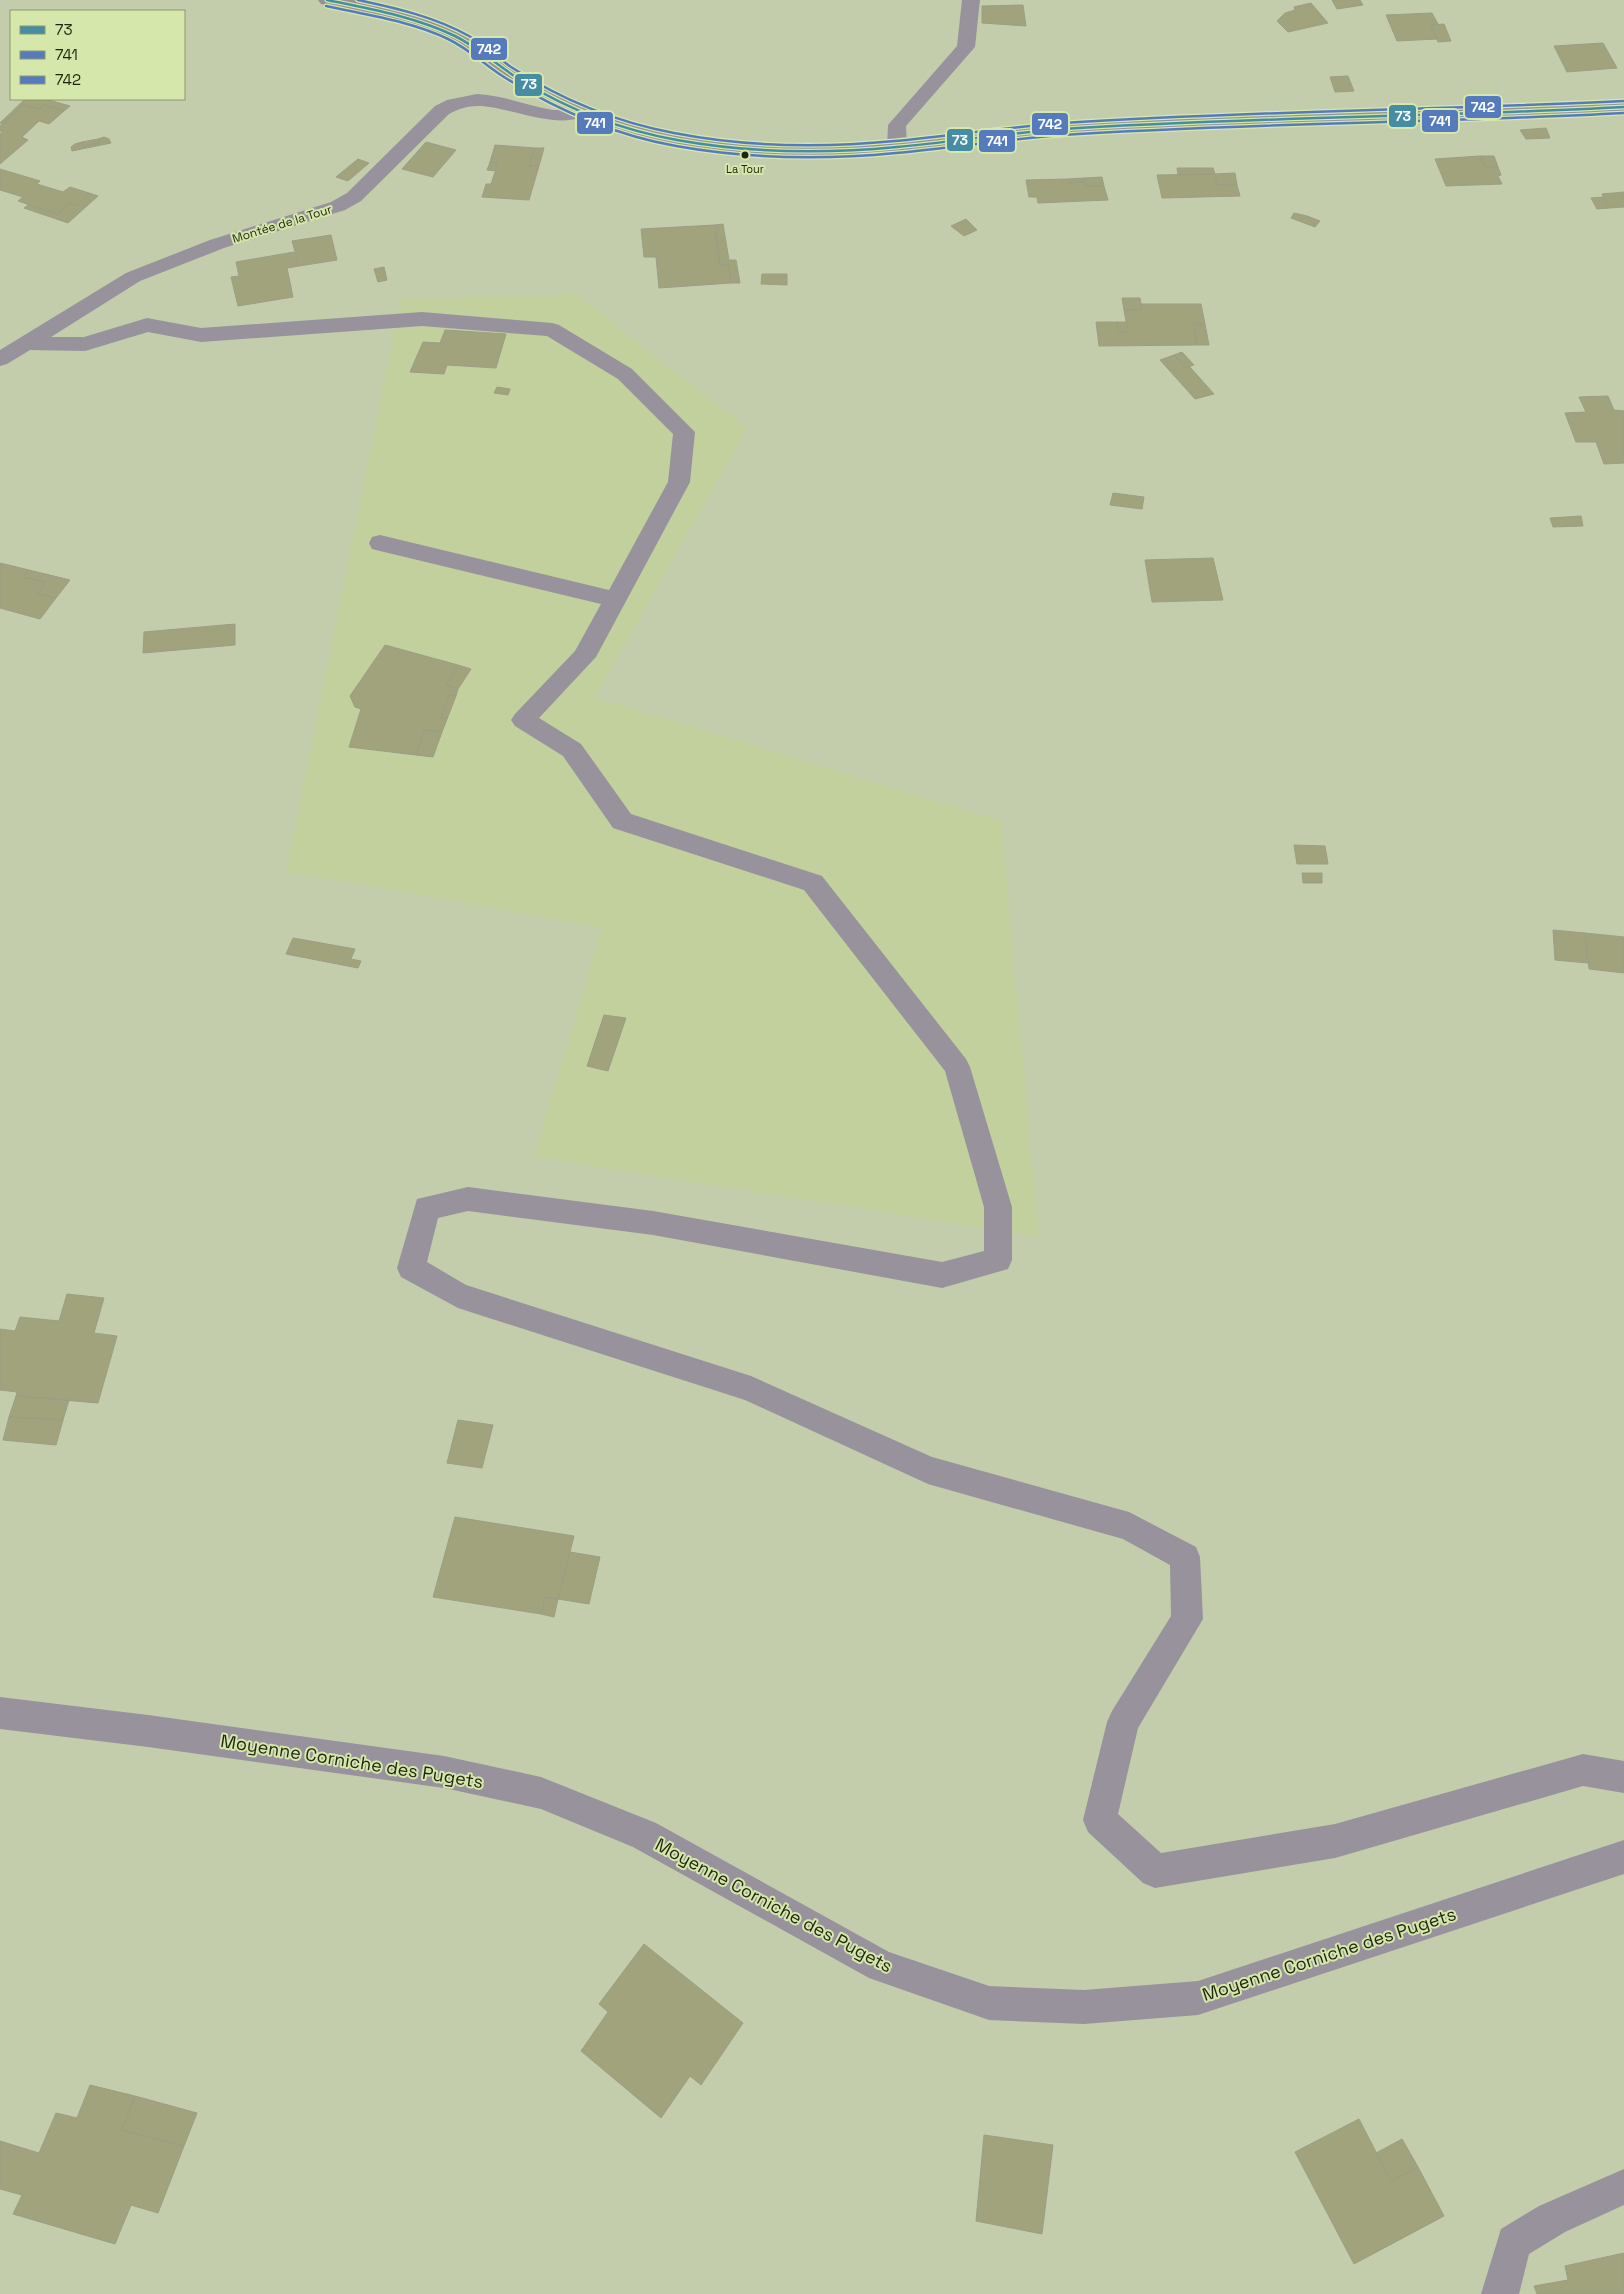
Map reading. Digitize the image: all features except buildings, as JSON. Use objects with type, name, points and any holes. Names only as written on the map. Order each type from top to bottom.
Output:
[{"type":"main road","points":[[328,0],[408,18],[444,30],[471,44],[502,68],[541,92],[580,110],[651,135],[724,145],[806,150],[897,147],[1057,129],[1431,117],[1624,107]]},
{"type":"street","points":[[897,147],[898,125],[966,47],[971,0]]},
{"type":"street","name":"Montée de la Tour","points":[[0,359],[133,277],[217,244],[338,206],[354,197],[442,110],[455,102],[476,99],[491,100],[552,115],[564,115],[580,110]]},
{"type":"street","points":[[24,343],[85,344],[147,325],[201,335],[422,319],[552,330],[625,374],[684,432],[679,482],[584,657],[523,720],[572,750],[622,820],[813,883],[957,1067],[998,1207],[998,1260],[942,1275],[653,1223],[468,1199],[427,1208],[411,1268],[458,1295],[751,1389],[928,1470],[1129,1526],[1185,1557],[1187,1619],[1124,1722],[1100,1820],[1155,1871],[1335,1841],[1583,1770],[1624,1777]]},
{"type":"street","points":[[380,543],[616,599]]},
{"type":"street","name":"Moyenne Corniche des Pugets","points":[[0,1713],[148,1731],[444,1772],[541,1793],[644,1834],[881,1966],[988,2003],[1084,2007],[1198,1998],[1624,1857]]},
{"type":"street","points":[[1500,2294],[1514,2242],[1552,2219],[1624,2187]]},
{"type":"shaded area","points":[[576,294],[747,428],[595,697],[1001,821],[1039,1237],[534,1157],[602,928],[286,871],[401,298]]},
{"type":"transit line","name":"73","points":[[327,0],[392,14],[440,29],[468,43],[505,70],[545,94],[609,122],[654,136],[701,144],[749,149],[797,151],[846,150],[894,147],[1015,133],[1133,125],[1484,114],[1624,107]]},
{"type":"transit line","name":"742","points":[[358,0],[416,14],[457,29],[550,89],[569,99],[610,115],[673,133],[746,142],[795,145],[868,143],[1039,125],[1133,119],[1624,101]]},
{"type":"transit line","name":"741","points":[[326,6],[404,23],[434,33],[463,47],[503,76],[544,100],[586,120],[630,136],[700,150],[748,155],[796,157],[845,156],[918,151],[1038,137],[1132,131],[1624,113]]},
{"type":"place","name":"La Tour","points":[[745,155]]}]
